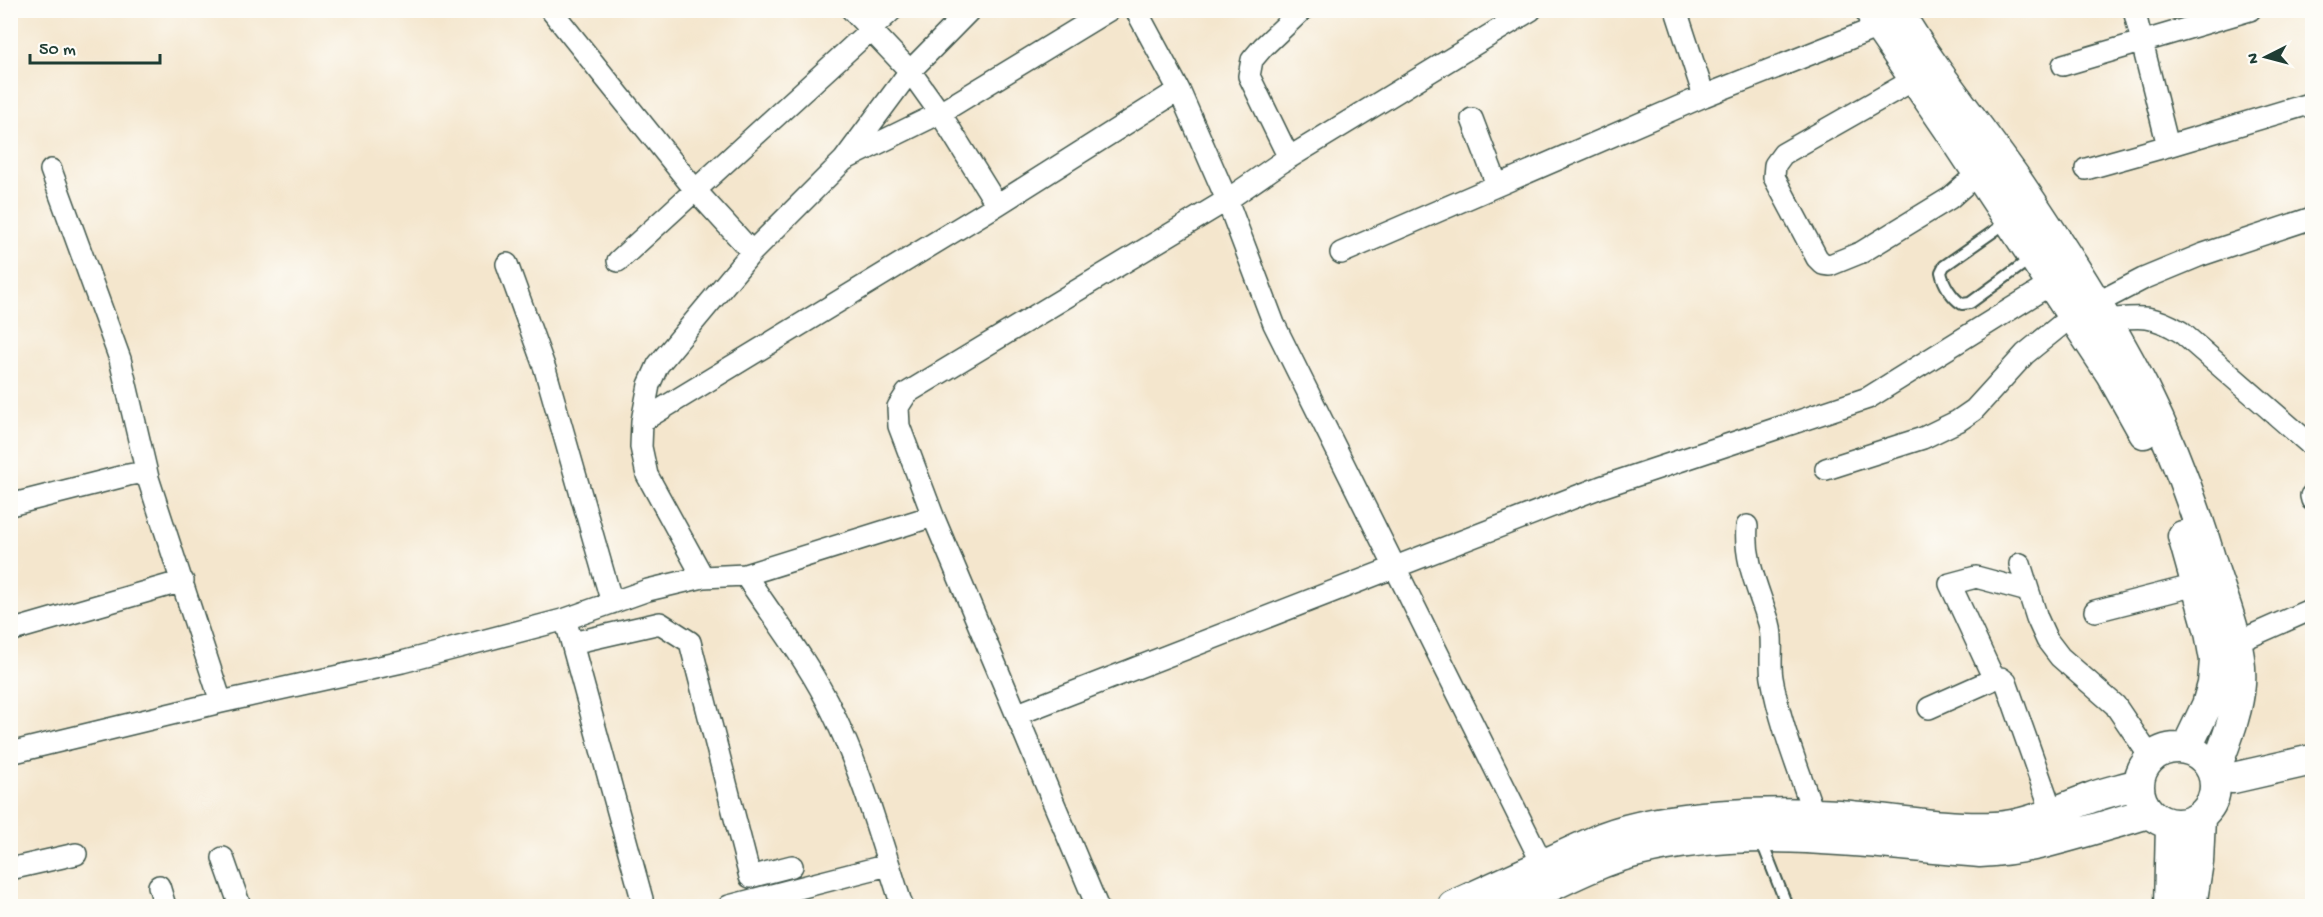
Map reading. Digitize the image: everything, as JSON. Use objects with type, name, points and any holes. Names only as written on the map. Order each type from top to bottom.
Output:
[{"type":"street","points":[[551,10],[696,191],[752,252]]},
{"type":"street","points":[[852,10],[910,71],[940,113],[997,205]]},
{"type":"street","points":[[618,261],[892,10]]},
{"type":"street","points":[[699,578],[647,475],[641,447],[642,421],[649,385],[658,365],[752,252],[844,160],[910,71],[970,10]]},
{"type":"street","points":[[844,160],[940,113],[1109,10]]},
{"type":"street","points":[[1136,10],[1179,90],[1227,200],[1274,324],[1543,865]]},
{"type":"street","points":[[1289,158],[1249,76],[1252,60],[1302,10]]},
{"type":"street","points":[[1097,906],[933,516],[899,426],[898,407],[907,393],[1227,200],[1289,158],[1531,10]]},
{"type":"street","points":[[1676,10],[1704,96]]},
{"type":"street","points":[[2134,10],[2168,146]]},
{"type":"street","points":[[2063,65],[2250,10]]},
{"type":"street","points":[[1341,254],[1887,17]]},
{"type":"street","points":[[1887,17],[1915,79],[2033,257],[2063,277]]},
{"type":"street","points":[[1453,906],[1629,828],[1680,820],[1759,826],[1980,852],[2003,851],[2173,818],[2208,809],[2214,798],[2214,774],[2234,716],[2240,684],[2240,666],[2198,517],[2166,436],[2142,385],[2063,277],[2021,187],[1887,17]]},
{"type":"street","points":[[1915,79],[1783,153],[1775,165],[1774,177],[1817,258],[1823,264],[1830,265],[1862,252],[1950,198],[1978,173]]},
{"type":"street","points":[[642,421],[997,205],[1179,90]]},
{"type":"street","points":[[2086,169],[2313,103]]},
{"type":"street","points":[[1472,118],[1497,185]]},
{"type":"street","points":[[51,170],[120,358],[148,478],[221,702]]},
{"type":"street","points":[[1826,469],[1923,438],[1958,421],[1974,410],[2025,354],[2143,279],[2201,255],[2313,218]]},
{"type":"street","points":[[507,264],[545,369],[612,603]]},
{"type":"street","points":[[1018,714],[1601,488],[1868,398],[2063,277]]},
{"type":"street","points":[[2091,313],[2151,317],[2181,332],[2313,446]]},
{"type":"street","points":[[2091,313],[2111,374],[2141,424],[2180,524],[2210,632],[2215,660],[2213,684],[2187,749]]},
{"type":"street","points":[[10,505],[128,475],[139,473],[148,478]]},
{"type":"street","points":[[11,751],[402,662],[566,619],[648,590],[699,578],[745,575],[933,516]]},
{"type":"street","points":[[1747,526],[1746,542],[1751,574],[1769,625],[1771,675],[1778,704],[1814,815]]},
{"type":"street","points":[[2020,564],[2028,591],[2048,640],[2060,657],[2115,705],[2145,771],[2142,803],[2173,818],[2198,862],[2191,906]]},
{"type":"street","points":[[745,575],[804,662],[833,713],[864,786],[902,906]]},
{"type":"street","points":[[1994,679],[1950,584],[1976,577],[2028,591]]},
{"type":"street","points":[[10,631],[183,581]]},
{"type":"street","points":[[2095,611],[2196,585]]},
{"type":"street","points":[[2235,643],[2313,609]]},
{"type":"street","points":[[566,619],[642,899]]},
{"type":"street","points":[[572,643],[660,623],[690,642],[750,877],[792,866]]},
{"type":"street","points":[[1929,708],[1994,679],[2001,678],[2006,682],[2052,812]]},
{"type":"street","points":[[1509,906],[1600,864],[1637,852],[1709,840],[1759,826],[1814,815],[1997,827],[2026,822],[2093,797],[2145,771],[2168,749],[2187,749],[2198,754],[2214,774],[2234,778],[2313,760]]},
{"type":"street","points":[[2169,906],[2173,818]]},
{"type":"street","points":[[10,869],[76,854]]},
{"type":"street","points":[[223,858],[240,906]]},
{"type":"street","points":[[729,906],[805,893],[841,877],[888,865]]},
{"type":"street","points":[[159,886],[165,906]]},
{"type":"lane","points":[[2009,220],[1944,266],[1941,272],[1942,279],[1962,304],[1970,303],[2033,257]]},
{"type":"lane","points":[[1759,826],[1787,906]]}]
